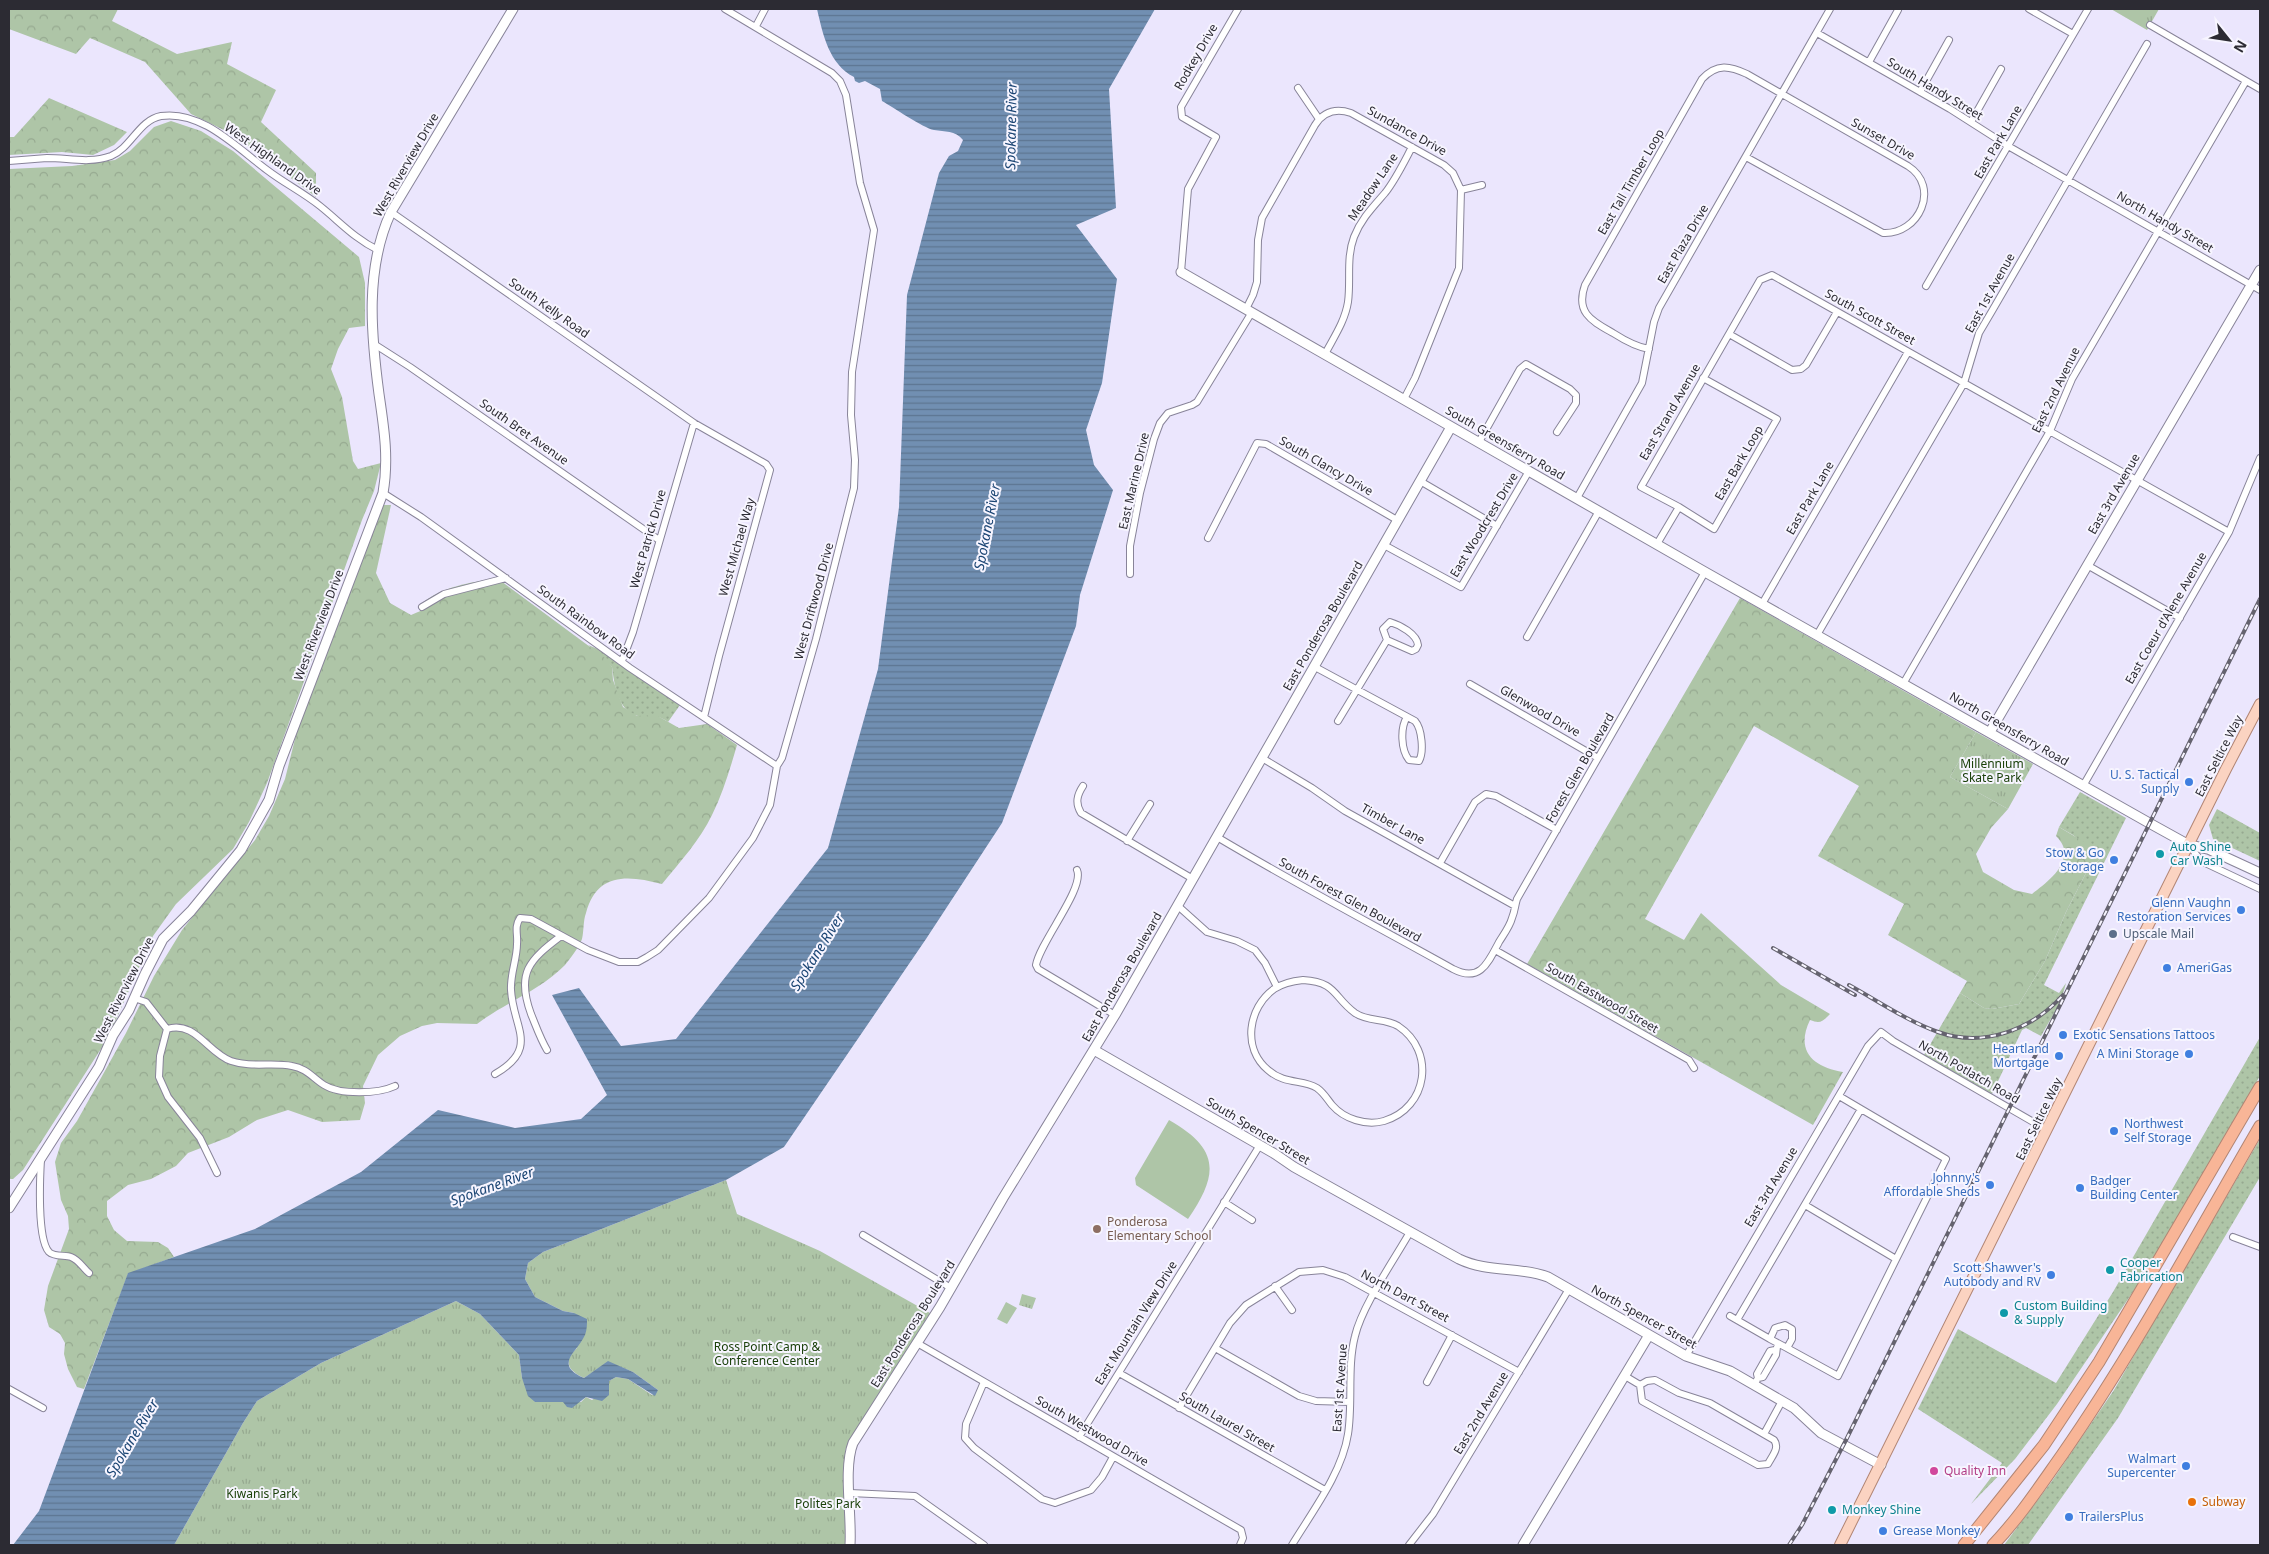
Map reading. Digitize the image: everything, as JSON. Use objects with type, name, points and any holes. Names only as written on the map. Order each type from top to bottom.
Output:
[{"type":"highway","points":[[1964,1545],[2044,1445],[2100,1362],[2260,1087]]},
{"type":"highway","points":[[1993,1545],[2010,1527],[2086,1419],[2113,1377],[2260,1126]]},
{"type":"highway","points":[[2001,1545],[2010,1527]]},
{"type":"main road","name":"East Seltice Way","points":[[1840,1545],[2260,704]]},
{"type":"street","name":"West Riverview Drive","points":[[9,1208],[99,1067],[108,1051],[113,1035],[129,1010],[163,939],[192,911],[241,850],[269,800],[279,766],[383,493],[387,472],[387,451],[374,344],[373,284],[382,234],[391,212],[514,9]]},
{"type":"street","points":[[725,9],[756,26],[765,9]]},
{"type":"street","name":"Rodkey Drive","points":[[1181,272],[1188,189],[1216,137],[1182,118],[1181,107],[1238,9]]},
{"type":"street","name":"East Plaza Drive","points":[[1577,498],[1642,383],[1654,322],[1659,308],[1830,9]]},
{"type":"street","points":[[2029,9],[2073,34]]},
{"type":"street","name":"East Park Lane","points":[[1926,286],[2088,9]]},
{"type":"street","points":[[1869,62],[1898,10]]},
{"type":"street","points":[[2150,25],[2260,89]]},
{"type":"street","name":"West Driftwood Drive","points":[[495,1074],[507,1067],[522,1045],[523,1037],[517,1024],[511,989],[517,944],[517,923],[520,918],[531,919],[561,936],[619,962],[638,962],[658,950],[710,898],[753,838],[770,805],[777,766],[782,758],[816,639],[854,488],[855,460],[851,415],[852,372],[868,282],[874,230],[860,183],[846,94],[840,81],[832,73],[756,26]]},
{"type":"street","name":"South Handy Street","points":[[1817,33],[2068,180]]},
{"type":"street","points":[[1920,92],[1950,40]]},
{"type":"street","name":"East 1st Avenue","points":[[1817,635],[1964,383],[1979,333],[2148,44]]},
{"type":"street","name":"East Tall Timber Loop","points":[[1649,349],[1624,340],[1592,322],[1583,308],[1582,294],[1585,285],[1707,74],[1723,66],[1734,68],[1782,94]]},
{"type":"street","points":[[1971,122],[2002,69]]},
{"type":"street","name":"East 2nd Avenue","points":[[1903,684],[2050,431],[2072,379],[2246,81]]},
{"type":"street","points":[[1249,311],[1257,282],[1258,240],[1262,218],[1319,119],[1298,88]]},
{"type":"street","name":"Sunset Drive","points":[[1746,157],[1878,232],[1889,234],[1899,232],[1910,225],[1916,218],[1925,196],[1922,181],[1917,172],[1782,94]]},
{"type":"street","name":"Sundance Drive","points":[[1319,119],[1324,114],[1336,110],[1344,110],[1448,167],[1461,190],[1461,257],[1459,268],[1415,378],[1404,399]]},
{"type":"street","name":"West Highland Drive","points":[[9,161],[48,158],[92,161],[113,155],[128,143],[143,126],[159,116],[179,116],[225,137],[267,171],[319,206],[363,243],[378,250]]},
{"type":"street","name":"Meadow Lane","points":[[1325,354],[1339,329],[1346,310],[1349,287],[1349,262],[1354,238],[1366,216],[1391,184],[1412,147]]},
{"type":"street","name":"North Handy Street","points":[[2068,180],[2252,284]]},
{"type":"street","points":[[1461,190],[1482,186]]},
{"type":"street","name":"South Kelly Road","points":[[391,212],[694,423]]},
{"type":"street","name":"East 3rd Avenue","points":[[1990,732],[2260,270]]},
{"type":"street","name":"South Greensferry Road","points":[[1181,272],[1817,635]]},
{"type":"street","name":"South Scott Street","points":[[1765,277],[1775,276],[2229,532]]},
{"type":"street","name":"East Strand Avenue","points":[[1679,507],[1641,487],[1760,280],[1765,277]]},
{"type":"street","points":[[2252,284],[2260,290]]},
{"type":"street","name":"East Marine Drive","points":[[1130,574],[1130,546],[1140,493],[1160,423],[1168,412],[1192,406],[1196,402],[1249,311]]},
{"type":"street","points":[[1729,334],[1792,370],[1797,370],[1806,365],[1837,312]]},
{"type":"street","name":"South Bret Avenue","points":[[374,344],[659,540]]},
{"type":"street","name":"East Park Lane","points":[[1762,604],[1908,352]]},
{"type":"street","points":[[1479,442],[1520,369],[1526,364],[1570,389],[1576,395],[1576,404],[1557,432]]},
{"type":"street","name":"East Bark Loop","points":[[1679,507],[1714,529],[1777,420],[1703,378]]},
{"type":"street","name":"West Patrick Drive","points":[[622,660],[634,632],[694,423]]},
{"type":"street","name":"West Michael Way","points":[[694,423],[766,464],[770,470],[704,717]]},
{"type":"street","name":"East Ponderosa Boulevard","points":[[850,1545],[848,1466],[853,1443],[951,1288],[1003,1198],[1115,1015],[1451,427]]},
{"type":"street","name":"South Clancy Drive","points":[[1208,538],[1257,443],[1266,444],[1397,520]]},
{"type":"street","name":"East Coeur d'Alene Avenue","points":[[2083,786],[2229,532],[2260,458]]},
{"type":"street","name":"East Woodcrest Drive","points":[[1384,546],[1461,587],[1529,471]]},
{"type":"street","points":[[1420,481],[1497,526]]},
{"type":"street","name":"South Rainbow Road","points":[[383,493],[421,517],[622,660],[777,766]]},
{"type":"street","points":[[1657,544],[1679,507]]},
{"type":"street","points":[[1527,637],[1599,511]]},
{"type":"street","points":[[2087,565],[2180,618]]},
{"type":"street","name":"Forest Glen Boulevard","points":[[1476,973],[1486,965],[1495,950],[1511,921],[1515,906],[1557,830],[1705,572]]},
{"type":"street","points":[[422,607],[444,594],[506,578]]},
{"type":"street","points":[[1390,622],[1414,636],[1418,645],[1412,651],[1387,640],[1383,629],[1390,622]]},
{"type":"street","name":"North Greensferry Road","points":[[1817,635],[2189,845],[2208,849],[2260,873]]},
{"type":"street","points":[[1338,721],[1387,640]]},
{"type":"street","points":[[1315,667],[1415,721],[1419,730],[1422,754],[1419,761],[1416,762],[1409,760],[1405,752],[1402,728],[1407,717]]},
{"type":"street","name":"Glenwood Drive","points":[[1470,684],[1598,758]]},
{"type":"street","name":"Timber Lane","points":[[1262,758],[1312,788],[1345,811],[1515,906]]},
{"type":"street","points":[[1083,786],[1077,798],[1081,813],[1193,879]]},
{"type":"street","points":[[1440,863],[1475,802],[1486,794],[1496,796],[1557,830]]},
{"type":"street","points":[[1127,841],[1150,804]]},
{"type":"street","name":"South Forest Glen Boulevard","points":[[1217,837],[1300,886],[1327,898],[1453,970],[1463,974],[1476,973]]},
{"type":"street","name":"North Greensferry Road","points":[[2189,845],[2201,861],[2260,889]]},
{"type":"street","points":[[1077,870],[1079,875],[1075,888],[1041,949],[1036,965],[1038,969],[1115,1015]]},
{"type":"street","points":[[1178,906],[1207,932],[1237,941],[1255,950],[1266,963],[1277,987]]},
{"type":"street","points":[[547,1050],[540,1040],[529,1008],[523,986],[524,977],[538,954],[561,936]]},
{"type":"street","name":"South Eastwood Street","points":[[1495,950],[1688,1060],[1694,1068]]},
{"type":"street","points":[[1293,981],[1317,982],[1337,992],[1356,1014],[1388,1022],[1406,1032],[1419,1050],[1422,1065],[1419,1091],[1409,1106],[1391,1118],[1377,1122],[1362,1121],[1341,1112],[1323,1092],[1314,1086],[1287,1081],[1269,1071],[1254,1050],[1251,1028],[1255,1012],[1263,1000],[1277,987],[1293,981]]},
{"type":"street","points":[[134,998],[146,1002],[166,1029],[160,1056],[159,1077],[168,1098],[200,1138],[217,1173]]},
{"type":"street","points":[[166,1029],[176,1026],[189,1031],[210,1044],[222,1056],[235,1062],[291,1065],[302,1068],[333,1090],[372,1092],[388,1090],[395,1086]]},
{"type":"street","name":"East 3rd Avenue","points":[[1686,1356],[1868,1046],[1881,1032]]},
{"type":"street","name":"North Potlatch Road","points":[[1881,1032],[1892,1042],[2047,1130]]},
{"type":"street","name":"South Spencer Street","points":[[1094,1050],[1260,1145],[1294,1167],[1410,1232]]},
{"type":"street","points":[[1730,1316],[1838,1376],[1946,1159],[1839,1096]]},
{"type":"street","points":[[1737,1320],[1861,1110]]},
{"type":"street","name":"East Mountain View Drive","points":[[1080,1437],[1260,1145]]},
{"type":"street","points":[[41,1158],[39,1207],[48,1251],[54,1255],[77,1260],[89,1273]]},
{"type":"street","points":[[1224,1202],[1252,1220]]},
{"type":"street","points":[[1805,1205],[1896,1259]]},
{"type":"street","name":"East 1st Avenue","points":[[1292,1545],[1336,1471],[1345,1450],[1349,1425],[1352,1356],[1355,1334],[1410,1232]]},
{"type":"street","name":"North Spencer Street","points":[[1410,1232],[1476,1266],[1531,1272],[1548,1278],[1686,1356],[1719,1366],[1756,1382],[1796,1410],[1821,1433],[1881,1465]]},
{"type":"street","points":[[863,1235],[951,1288]]},
{"type":"street","points":[[2233,1237],[2260,1247]]},
{"type":"street","name":"North Dart Street","points":[[1179,1408],[1240,1310],[1299,1272],[1323,1270],[1339,1274],[1376,1292],[1519,1372]]},
{"type":"street","points":[[1275,1286],[1292,1310]]},
{"type":"street","name":"East 2nd Avenue","points":[[1409,1545],[1433,1514],[1569,1289]]},
{"type":"street","points":[[1770,1339],[1776,1328],[1789,1326],[1793,1334],[1787,1348]]},
{"type":"street","points":[[1427,1382],[1452,1335]]},
{"type":"street","points":[[1523,1545],[1649,1335]]},
{"type":"street","name":"South Westwood Drive","points":[[917,1343],[1241,1530],[1243,1538],[1240,1545]]},
{"type":"street","points":[[1756,1382],[1763,1377],[1776,1355],[1775,1350],[1779,1344]]},
{"type":"street","points":[[1215,1348],[1299,1396],[1316,1400],[1350,1402]]},
{"type":"street","name":"South Laurel Street","points":[[1119,1373],[1325,1490]]},
{"type":"street","points":[[1625,1376],[1640,1385]]},
{"type":"street","points":[[1655,1380],[1678,1393],[1710,1403],[1774,1440],[1777,1446],[1768,1464],[1760,1466],[1642,1400],[1640,1385],[1647,1381],[1655,1380]]},
{"type":"street","points":[[984,1382],[966,1424],[965,1438],[974,1448],[1042,1499],[1052,1503],[1061,1503],[1091,1490],[1102,1477],[1113,1457]]},
{"type":"street","points":[[9,1389],[43,1408]]},
{"type":"street","points":[[1764,1434],[1782,1401]]},
{"type":"street","points":[[850,1493],[915,1496],[984,1545]]},
{"type":"green space","points":[[9,9],[118,9],[112,21],[177,54],[232,42],[227,64],[276,90],[261,122],[316,173],[316,197],[232,134],[191,114],[145,62],[90,38],[76,54],[9,29]]},
{"type":"green space","points":[[2111,9],[2159,9],[2147,30]]},
{"type":"green space","points":[[49,98],[127,132],[114,145],[93,155],[62,152],[9,155],[9,137],[14,137]]},
{"type":"green space","points":[[171,121],[201,131],[233,151],[359,257],[365,283],[365,326],[349,328],[338,349],[331,369],[342,397],[353,461],[358,469],[381,463],[374,491],[267,783],[249,822],[233,849],[176,904],[153,936],[108,1038],[23,1170],[13,1179],[9,1179],[9,169],[72,166],[115,160],[130,151],[154,127]]},
{"type":"green space","points":[[384,505],[391,505],[376,573],[390,603],[411,615],[425,609],[421,604],[447,589],[497,578],[605,658],[612,667],[613,680],[623,707],[637,716],[656,715],[679,728],[707,724],[737,745],[726,781],[716,807],[702,833],[662,884],[626,878],[606,883],[598,890],[591,900],[584,919],[581,942],[567,962],[545,982],[477,1024],[437,1023],[422,1026],[400,1036],[378,1055],[363,1086],[365,1103],[360,1120],[322,1122],[288,1110],[257,1120],[229,1137],[188,1153],[176,1166],[151,1179],[128,1185],[107,1201],[107,1216],[114,1230],[127,1241],[158,1242],[168,1248],[174,1257],[128,1274],[84,1389],[77,1387],[68,1369],[64,1354],[65,1343],[60,1334],[49,1327],[44,1310],[48,1286],[69,1229],[68,1216],[61,1200],[55,1162],[61,1143],[77,1121],[126,1033],[154,976],[182,930],[255,840],[269,816],[285,779],[298,727],[380,509]]},
{"type":"green space","points":[[1740,598],[1976,732],[1950,777],[2008,809],[1991,828],[1976,854],[1983,872],[2014,890],[2032,894],[2054,875],[2062,863],[2064,848],[2056,836],[2059,827],[2096,849],[2101,858],[2086,873],[2066,912],[2045,961],[2019,1004],[1992,1009],[1984,1008],[1960,993],[1967,981],[1888,935],[1904,904],[1818,856],[1859,786],[1754,726],[1645,919],[1684,940],[1701,913],[1781,985],[1830,1014],[1821,1022],[1810,1020],[1806,1031],[1806,1049],[1815,1062],[1832,1070],[1843,1072],[1813,1125],[1527,964]]},
{"type":"green space","points":[[588,645],[605,652],[680,705],[668,722],[655,716],[638,716],[626,709],[618,696],[612,667]]},
{"type":"green space","name":"Millennium Skate Park","points":[[1976,732],[2033,764],[2008,809],[1950,777]]},
{"type":"green space","points":[[2005,755],[2025,765],[2026,771],[2020,782],[2015,783],[1997,771],[1995,763],[1999,756]]},
{"type":"green space","points":[[2080,792],[2126,818],[2044,985],[2059,993],[2066,983],[2061,1001],[2041,1036],[2026,1028],[2022,1030],[1992,1094],[1924,1055],[1960,993],[1984,1008],[1992,1009],[2019,1004],[2045,961],[2066,912],[2086,873],[2101,858],[2073,835],[2059,827]]},
{"type":"green space","points":[[2217,809],[2260,833],[2260,861],[2213,839],[2209,825]]},
{"type":"green space","points":[[2260,1037],[2260,1076],[2139,1283],[2057,1404],[2015,1459],[1971,1504],[2002,1463],[1918,1409],[1958,1329],[2056,1383],[2113,1292]]},
{"type":"green space","points":[[1169,1120],[1198,1141],[1206,1152],[1209,1164],[1209,1176],[1205,1189],[1188,1219],[1136,1185],[1135,1178]]},
{"type":"green space","points":[[2260,1139],[2260,1177],[2118,1418],[2028,1545],[2004,1545],[2052,1481],[2114,1390]]},
{"type":"green space","name":"Ross Point Camp & Conference Center","points":[[726,1180],[737,1214],[820,1251],[930,1313],[846,1448],[844,1465],[846,1545],[174,1545],[257,1401],[321,1363],[456,1301],[480,1314],[519,1355],[522,1378],[535,1402],[581,1402],[586,1397],[592,1400],[609,1388],[609,1381],[616,1377],[628,1379],[652,1395],[658,1390],[633,1372],[608,1362],[584,1378],[574,1372],[569,1365],[569,1361],[577,1348],[574,1313],[563,1311],[535,1297],[525,1279],[528,1263],[543,1252]]},
{"type":"green space","points":[[1022,1294],[1036,1298],[1032,1309],[1019,1305]]},
{"type":"green space","points":[[1006,1302],[1017,1308],[1007,1324],[997,1319]]},
{"type":"water","name":"Spokane River","points":[[817,9],[1155,9],[1109,89],[1116,208],[1076,225],[1117,279],[1102,383],[1086,430],[1094,465],[1113,490],[1080,595],[1076,626],[1002,823],[926,939],[784,1147],[726,1180],[543,1252],[528,1263],[525,1279],[535,1297],[563,1311],[574,1313],[587,1319],[585,1335],[570,1358],[570,1368],[584,1378],[608,1361],[633,1372],[658,1390],[655,1396],[628,1379],[616,1377],[609,1381],[609,1395],[602,1401],[586,1397],[572,1408],[567,1407],[563,1402],[535,1402],[528,1396],[522,1378],[519,1355],[480,1314],[456,1301],[321,1363],[257,1401],[174,1545],[13,1545],[39,1511],[128,1273],[255,1229],[361,1172],[438,1110],[515,1128],[581,1119],[607,1095],[552,995],[579,988],[621,1046],[676,1039],[828,848],[878,669],[899,507],[907,295],[939,173],[949,156],[958,151],[963,140],[953,133],[934,130],[923,125],[882,101],[880,89],[865,81],[859,83],[855,81],[854,77],[839,65],[828,48]]},
{"type":"railway","points":[[1789,1545],[1802,1525],[1846,1440],[2260,599]]},
{"type":"railway","points":[[1773,948],[1855,995]]},
{"type":"railway","points":[[1849,985],[1904,1017],[1926,1027],[1938,1032],[1972,1038],[2006,1033],[2022,1026],[2037,1018],[2063,995]]},
{"type":"place","name":"U. S. Tactical Supply","points":[[2189,782]]},
{"type":"place","name":"Auto Shine Car Wash","points":[[2160,854]]},
{"type":"place","name":"Stow & Go Storage","points":[[2114,860]]},
{"type":"place","name":"Glenn Vaughn Restoration Services","points":[[2241,910]]},
{"type":"place","name":"Upscale Mail","points":[[2113,934]]},
{"type":"place","name":"AmeriGas","points":[[2167,968]]},
{"type":"place","name":"Exotic Sensations Tattoos","points":[[2063,1035]]},
{"type":"place","name":"A Mini Storage","points":[[2189,1054]]},
{"type":"place","name":"Heartland Mortgage","points":[[2059,1056]]},
{"type":"place","name":"Northwest Self Storage","points":[[2114,1131]]},
{"type":"place","name":"Johnny's Affordable Sheds","points":[[1990,1185]]},
{"type":"place","name":"Badger Building Center","points":[[2080,1188]]},
{"type":"place","name":"Ponderosa Elementary School","points":[[1097,1229]]},
{"type":"place","name":"Cooper Fabrication","points":[[2110,1270]]},
{"type":"place","name":"Scott Shawver's Autobody and RV","points":[[2051,1275]]},
{"type":"place","name":"Custom Building & Supply","points":[[2004,1313]]},
{"type":"place","name":"Walmart Supercenter","points":[[2186,1466]]},
{"type":"place","name":"Quality Inn","points":[[1934,1471]]},
{"type":"place","name":"Subway","points":[[2192,1502]]},
{"type":"place","name":"Monkey Shine","points":[[1832,1510]]},
{"type":"place","name":"TrailersPlus","points":[[2069,1517]]},
{"type":"place","name":"Grease Monkey","points":[[1883,1531]]},
{"type":"park label","name":"Kiwanis Park","points":[[262,1494]]},
{"type":"park label","name":"Polites Park","points":[[828,1504]]}]
